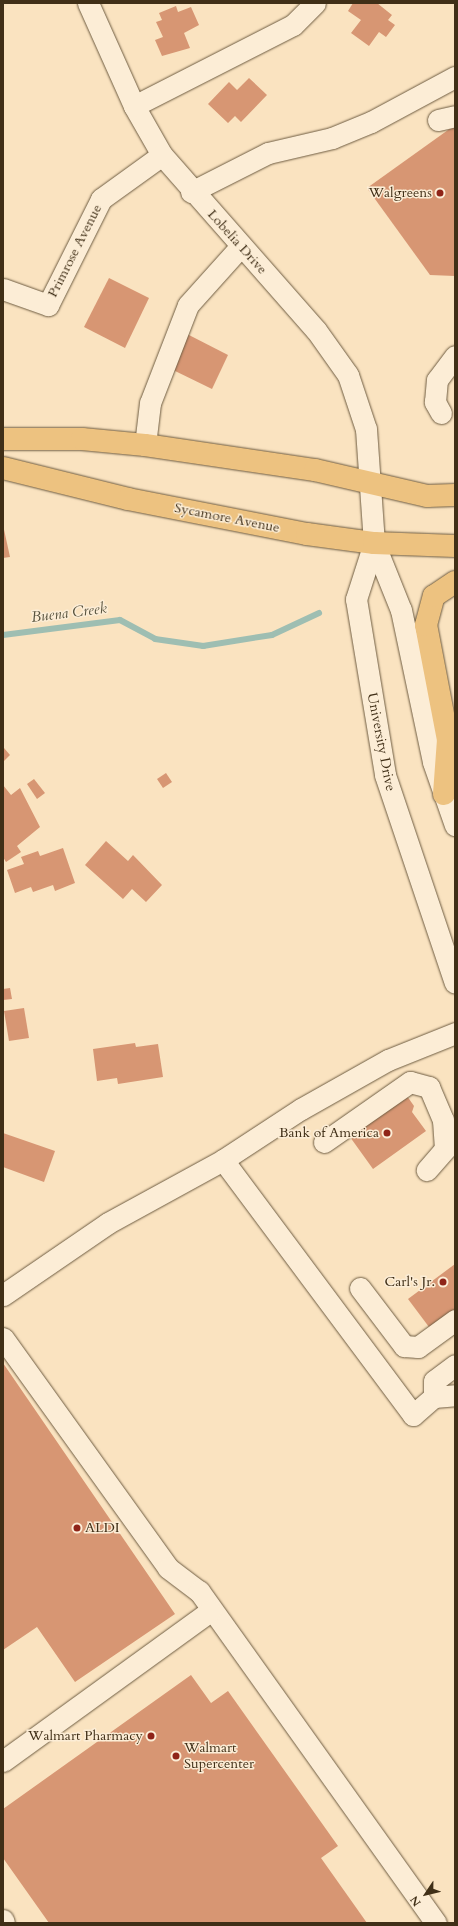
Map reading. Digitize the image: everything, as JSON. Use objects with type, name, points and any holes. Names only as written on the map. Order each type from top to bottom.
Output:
[{"type":"main road","points":[[3,439],[82,439],[145,445],[315,470],[427,496],[455,495]]},
{"type":"main road","name":"Sycamore Avenue","points":[[3,468],[128,499],[307,534],[374,543],[455,546]]},
{"type":"main road","points":[[444,794],[448,740],[426,625],[434,596],[455,582]]},
{"type":"street","name":"Lobelia Drive","points":[[88,3],[134,106],[162,155],[191,192],[316,330],[348,375],[366,429],[371,483]]},
{"type":"street","points":[[134,106],[293,24],[315,3]]},
{"type":"street","points":[[191,192],[268,153],[332,138],[371,122],[455,77]]},
{"type":"street","name":"Primrose Avenue","points":[[3,289],[48,305],[100,199],[162,155]]},
{"type":"street","points":[[145,445],[150,403],[188,305],[241,246]]},
{"type":"street","points":[[441,413],[435,402],[437,380],[455,356]]},
{"type":"street","name":"University Drive","points":[[371,483],[374,543],[401,610],[433,762],[455,825]]},
{"type":"street","name":"University Drive","points":[[374,543],[356,599],[385,775],[455,983]]},
{"type":"street","points":[[3,1295],[108,1224],[223,1160],[301,1109],[388,1060],[455,1033]]},
{"type":"street","points":[[324,1142],[410,1082],[429,1087],[443,1120],[445,1149],[427,1170]]},
{"type":"street","points":[[223,1160],[413,1415],[434,1397],[455,1395]]},
{"type":"street","points":[[360,1288],[404,1346],[418,1347],[455,1320]]},
{"type":"street","points":[[3,1338],[168,1568],[199,1591],[210,1611],[286,1711],[436,1923]]},
{"type":"street","points":[[434,1397],[434,1380],[455,1365]]},
{"type":"street","points":[[434,1397],[455,1412]]},
{"type":"street","points":[[3,1761],[210,1611]]},
{"type":"building","points":[[353,3],[377,3],[392,15],[388,20],[395,25],[386,37],[379,32],[369,46],[351,33],[361,20],[348,11]]},
{"type":"building","points":[[176,6],[178,12],[191,7],[199,25],[184,33],[190,48],[162,56],[155,40],[163,37],[156,22],[162,20],[159,13]]},
{"type":"building","points":[[249,78],[267,95],[241,122],[235,116],[228,123],[208,104],[229,82],[237,90]]},
{"type":"building","name":"Walgreens","points":[[455,125],[455,276],[430,275],[367,188]]},
{"type":"building","points":[[109,278],[149,298],[125,348],[84,327]]},
{"type":"building","points":[[187,334],[228,355],[212,389],[171,369]]},
{"type":"building","points":[[3,525],[10,557],[3,558]]},
{"type":"building","points":[[4,748],[10,755],[3,762],[3,749]]},
{"type":"building","points":[[166,773],[172,782],[163,788],[157,779]]},
{"type":"building","points":[[34,779],[45,793],[37,799],[27,784]]},
{"type":"building","points":[[3,785],[11,795],[20,788],[40,827],[17,846],[21,852],[6,862],[3,857]]},
{"type":"building","points":[[106,841],[128,861],[133,855],[162,885],[146,902],[132,889],[123,899],[85,865]]},
{"type":"building","points":[[63,848],[75,883],[55,891],[53,885],[33,892],[31,887],[15,893],[7,870],[24,864],[21,857],[38,851],[40,856]]},
{"type":"building","points":[[10,988],[12,999],[3,1000],[3,989]]},
{"type":"building","points":[[24,1008],[29,1038],[9,1041],[4,1011]]},
{"type":"building","points":[[135,1043],[136,1047],[158,1044],[163,1077],[118,1084],[117,1078],[97,1081],[93,1049]]},
{"type":"building","points":[[407,1096],[414,1106],[412,1112],[426,1131],[373,1169],[350,1137]]},
{"type":"building","points":[[3,1133],[55,1151],[44,1182],[3,1167]]},
{"type":"building","name":"Carl's Jr.","points":[[455,1264],[455,1314],[432,1331],[408,1299]]},
{"type":"building","points":[[3,1363],[175,1614],[75,1682],[37,1627],[3,1650]]},
{"type":"building","name":"Walmart Supercenter","points":[[191,1675],[211,1703],[228,1691],[338,1846],[321,1858],[367,1923],[49,1923],[3,1858],[3,1809]]},
{"type":"waterway","name":"Buena Creek","points":[[3,635],[120,620],[155,639],[203,646],[272,635],[319,613]]},
{"type":"place","name":"Walgreens","points":[[440,193]]},
{"type":"place","name":"Bank of America","points":[[387,1133]]},
{"type":"place","name":"Carl's Jr.","points":[[443,1282]]},
{"type":"place","name":"ALDI","points":[[77,1528]]},
{"type":"place","name":"Walmart Pharmacy","points":[[151,1736]]},
{"type":"place","name":"Walmart Supercenter","points":[[176,1756]]}]
